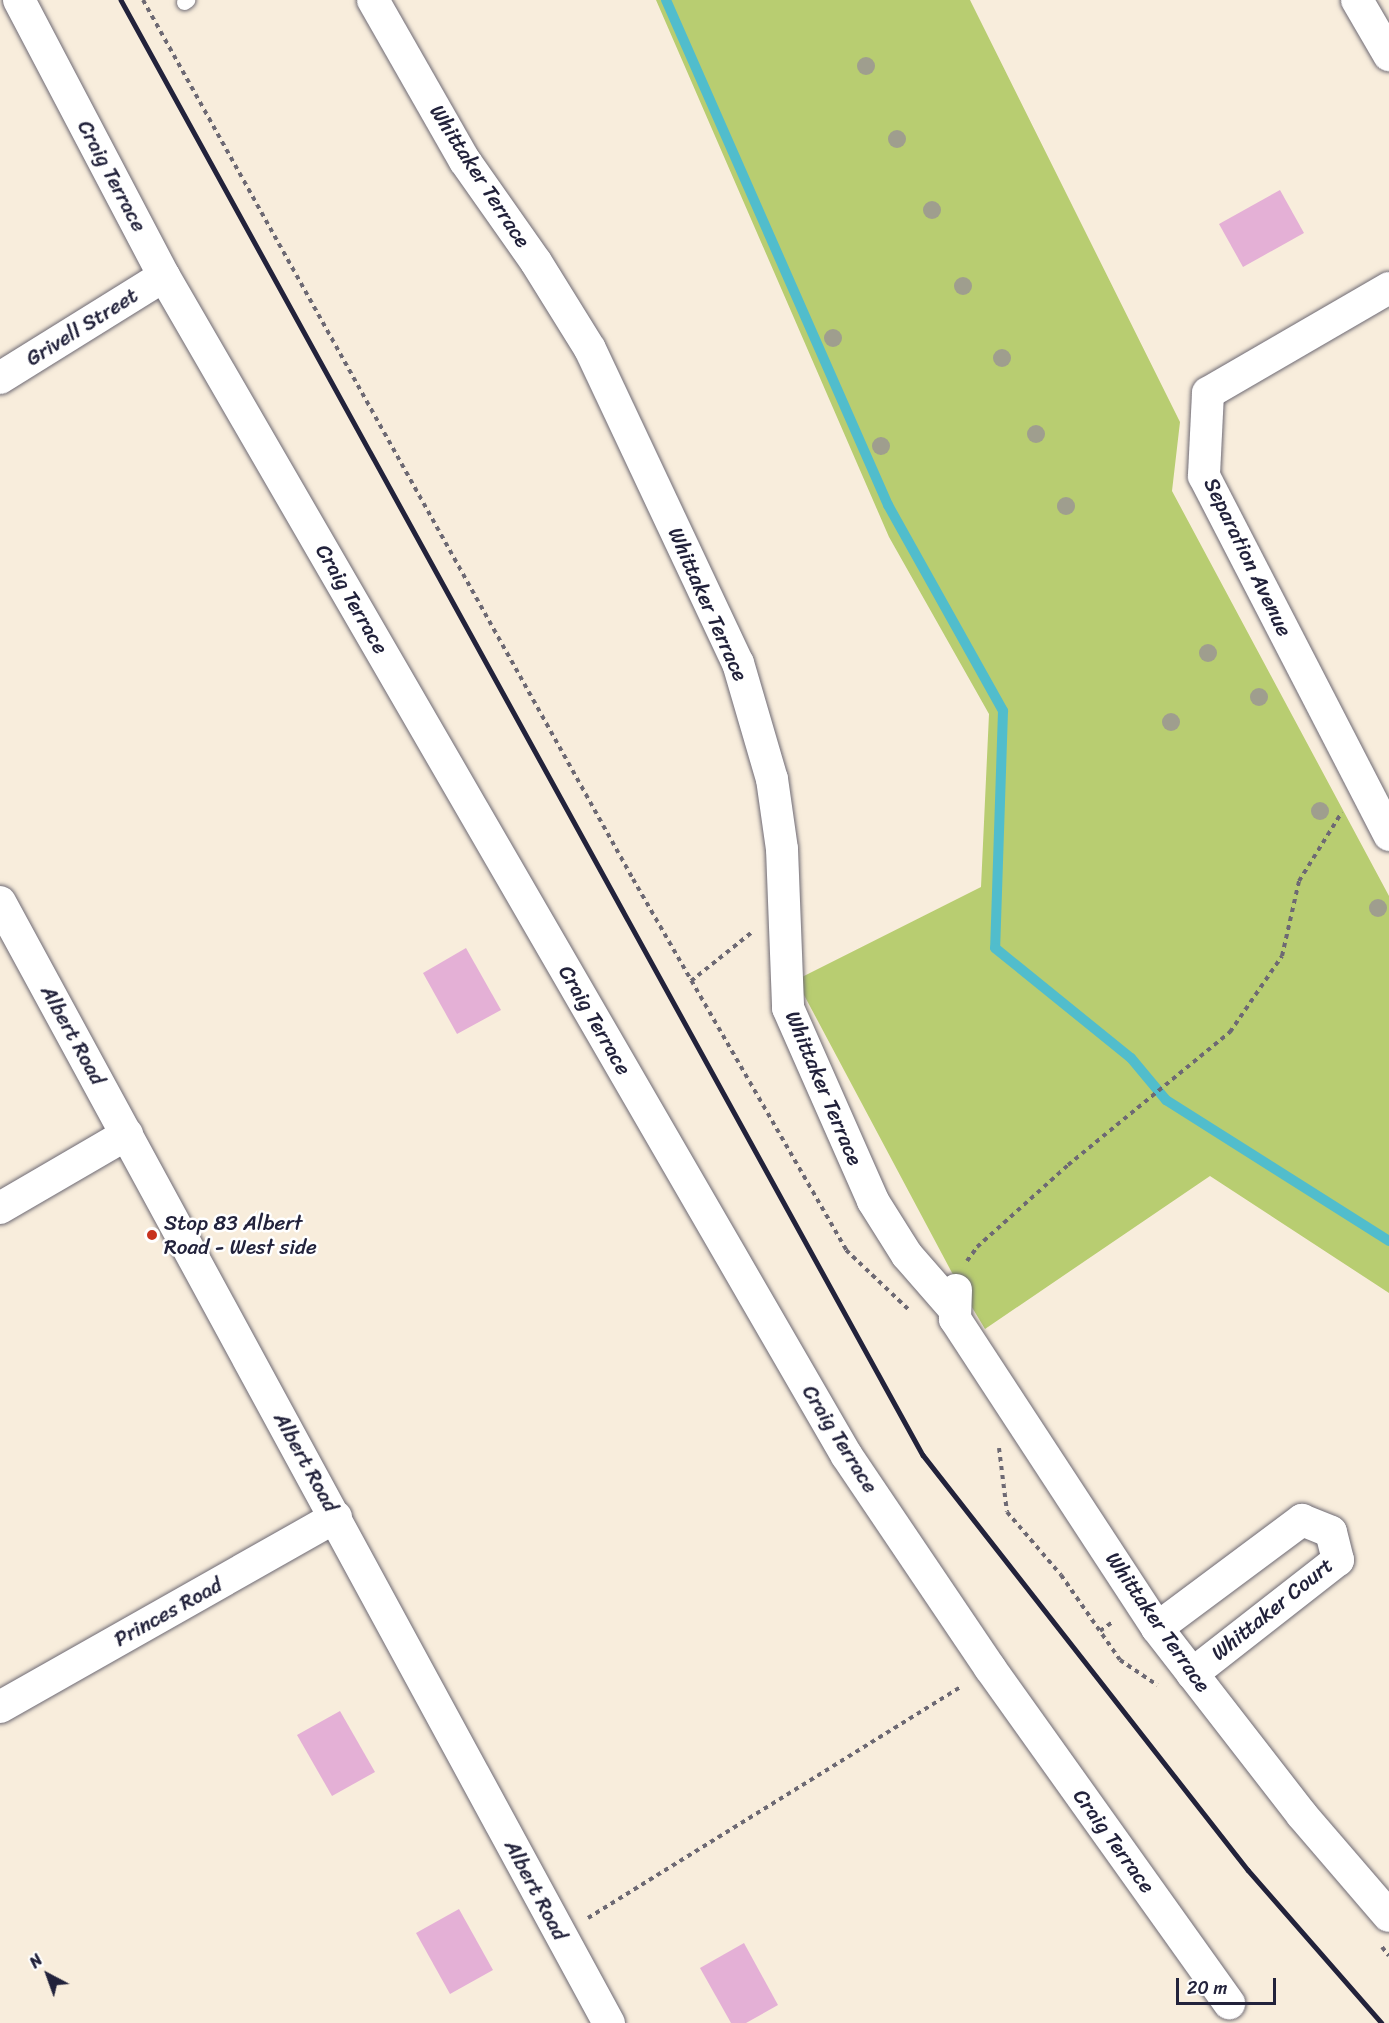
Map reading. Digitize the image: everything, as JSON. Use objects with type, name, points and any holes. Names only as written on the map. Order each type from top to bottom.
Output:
[{"type":"street","name":"Craig Terrace","points":[[19,0],[164,276],[848,1456],[990,1668],[1229,2003]]},
{"type":"street","name":"Whittaker Terrace","points":[[373,0],[465,161],[536,262],[590,349],[738,663],[772,779],[780,837],[788,1008],[873,1201],[907,1255],[955,1298],[954,1319],[1158,1628],[1302,1815],[1383,1928]]},
{"type":"street","points":[[1357,0],[1389,55]]},
{"type":"street","name":"Grivell Street","points":[[0,378],[164,276]]},
{"type":"street","name":"Separation Avenue","points":[[1389,288],[1208,393],[1204,476],[1389,835]]},
{"type":"street","name":"Albert Road","points":[[0,902],[609,2023]]},
{"type":"street","points":[[0,1208],[127,1134]]},
{"type":"street","name":"Princes Road","points":[[0,1707],[336,1517]]},
{"type":"street","name":"Whittaker Court","points":[[1158,1628],[1302,1520],[1331,1533],[1338,1560],[1192,1674]]},
{"type":"path","points":[[143,0],[691,981],[846,1250],[914,1316]]},
{"type":"path","points":[[955,1298],[977,1247],[1129,1114],[1174,1080],[1230,1032],[1282,956],[1299,881],[1361,781]]},
{"type":"path","points":[[691,981],[745,941],[755,928]]},
{"type":"path","points":[[998,1444],[1007,1512],[1061,1575],[1120,1660],[1167,1691]]},
{"type":"path","points":[[561,1935],[990,1668]]},
{"type":"path","points":[[1383,1928],[1389,1956]]},
{"type":"green space","points":[[656,0],[970,0],[1180,422],[1172,491],[1389,896],[1389,1293],[1210,1176],[985,1329],[958,1284],[796,980],[981,887],[989,714],[889,537]]},
{"type":"building","points":[[1280,190],[1304,233],[1243,267],[1219,224]]},
{"type":"building","points":[[466,948],[501,1010],[457,1034],[423,973]]},
{"type":"building","points":[[340,1711],[375,1772],[332,1796],[297,1735]]},
{"type":"building","points":[[459,1909],[493,1970],[450,1994],[416,1933]]},
{"type":"building","points":[[744,1943],[778,2005],[746,2023],[731,2023],[700,1968]]},
{"type":"waterway","points":[[666,0],[888,505],[1003,711],[995,948],[1131,1058],[1166,1100],[1389,1241]]},
{"type":"railway","points":[[121,0],[923,1455],[1248,1870],[1382,2023]]},
{"type":"place","name":"Stop 83 Albert Road - West side","points":[[152,1235]]}]
